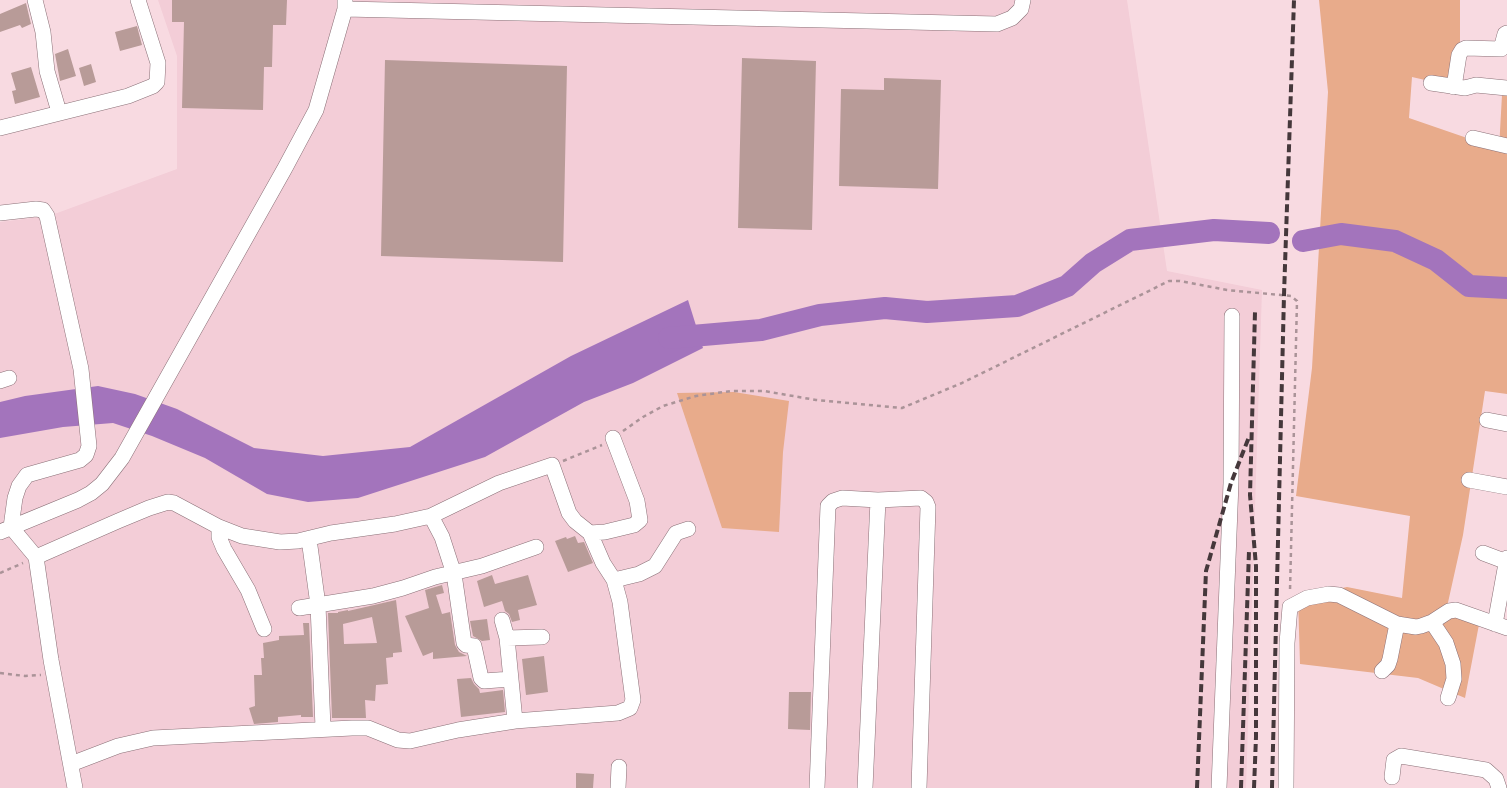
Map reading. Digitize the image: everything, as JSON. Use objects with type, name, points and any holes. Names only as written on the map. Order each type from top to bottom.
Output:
[{"type":"street","points":[[34,0],[43,32],[47,71],[59,112]]},
{"type":"street","points":[[0,128],[128,96],[149,89],[156,84],[158,63],[138,0]]},
{"type":"street","points":[[5,530],[91,493],[102,484],[122,458],[316,110],[345,4],[997,24],[1012,18],[1021,9],[1024,0]]},
{"type":"street","points":[[1454,87],[1459,54],[1462,50],[1466,48],[1501,49],[1504,34],[1507,34]]},
{"type":"street","points":[[1431,83],[1469,88],[1476,85],[1507,88]]},
{"type":"street","points":[[1473,138],[1507,146]]},
{"type":"street","points":[[0,213],[40,209],[46,212],[81,376],[88,439],[88,452],[82,459],[32,473],[24,478],[19,486],[5,530]]},
{"type":"street","points":[[1219,788],[1230,493],[1232,316]]},
{"type":"street","points":[[1487,420],[1507,424]]},
{"type":"street","points":[[590,533],[605,532],[634,524],[640,520],[637,501],[613,438]]},
{"type":"street","points":[[36,557],[149,508],[168,502],[174,503],[219,527],[255,539],[280,542],[309,540],[331,533],[395,524],[431,516],[499,483],[552,465],[572,518],[590,533],[603,562],[614,580],[620,602],[633,700],[630,708],[618,713],[515,721],[458,730],[410,741],[398,740],[368,728],[323,728],[153,738],[118,746],[72,764]]},
{"type":"street","points":[[1469,480],[1507,487]]},
{"type":"street","points":[[817,788],[828,506],[833,501],[842,498],[878,500],[921,498],[928,507],[919,788]]},
{"type":"street","points":[[866,788],[878,500]]},
{"type":"street","points":[[431,516],[442,537],[454,574],[464,643],[474,646],[481,678],[484,681],[511,679]]},
{"type":"street","points":[[219,527],[219,537],[224,549],[248,590],[264,629]]},
{"type":"street","points":[[614,580],[639,574],[656,566],[676,533],[688,529]]},
{"type":"street","points":[[5,530],[36,557],[75,788]]},
{"type":"street","points":[[309,540],[318,605],[323,728]]},
{"type":"street","points":[[299,608],[380,594],[435,577],[482,566],[536,547]]},
{"type":"street","points":[[1286,788],[1287,643],[1290,607],[1316,595],[1329,594],[1340,595],[1397,624],[1416,627],[1432,622],[1449,611],[1456,610],[1501,626],[1507,560],[1483,553]]},
{"type":"street","points":[[502,620],[508,638],[515,721]]},
{"type":"street","points":[[1432,622],[1446,643],[1452,664],[1454,679],[1448,698]]},
{"type":"street","points":[[1382,671],[1390,660],[1397,624]]},
{"type":"street","points":[[508,638],[542,637]]},
{"type":"street","points":[[1392,777],[1394,760],[1401,756],[1486,770],[1496,779],[1499,788]]},
{"type":"street","points":[[618,788],[619,766]]},
{"type":"path","points":[[552,465],[592,450],[663,406],[717,392],[764,391],[816,400],[902,408],[962,383],[1169,281],[1180,281],[1227,290],[1291,296],[1296,299],[1297,303],[1290,607]]},
{"type":"path","points":[[0,573],[36,557]]},
{"type":"path","points":[[0,673],[25,676],[54,672]]},
{"type":"shaded area","points":[[158,0],[1127,0],[1167,271],[1262,290],[1246,788],[0,788],[0,222],[49,216],[177,169],[177,56]]},
{"type":"shaded area","points":[[1319,0],[1460,0],[1460,88],[1412,77],[1409,118],[1499,149],[1502,95],[1507,96],[1507,394],[1485,391],[1463,535],[1447,607],[1481,614],[1465,698],[1418,678],[1300,664],[1298,597],[1347,587],[1402,598],[1410,516],[1296,496],[1312,368],[1328,92]]},
{"type":"shaded area","points":[[688,300],[703,348],[633,383],[584,402],[485,457],[358,498],[308,502],[267,494],[205,458],[152,436],[113,423],[63,427],[0,438],[0,402],[25,396],[98,386],[135,394],[177,409],[254,448],[323,456],[410,447],[571,356]]},
{"type":"shaded area","points":[[734,392],[789,401],[783,452],[779,532],[722,528],[677,393]]},
{"type":"building","points":[[172,0],[287,0],[286,25],[273,25],[272,67],[264,67],[263,110],[182,108],[184,22],[172,22]]},
{"type":"building","points":[[26,3],[31,24],[22,28],[20,25],[0,32],[0,14]]},
{"type":"building","points":[[137,26],[142,45],[120,51],[115,32]]},
{"type":"building","points":[[68,49],[76,76],[60,81],[55,54]]},
{"type":"building","points":[[742,58],[816,61],[812,230],[738,228]]},
{"type":"building","points":[[385,60],[567,66],[563,262],[381,256]]},
{"type":"building","points":[[91,64],[96,82],[84,86],[79,68]]},
{"type":"building","points":[[31,67],[40,97],[15,104],[12,91],[16,90],[11,73]]},
{"type":"building","points":[[884,78],[941,80],[938,189],[839,186],[841,89],[884,90]]},
{"type":"building","points":[[575,536],[578,543],[584,542],[593,563],[568,572],[555,541]]},
{"type":"building","points":[[492,575],[495,584],[528,575],[537,605],[518,610],[520,620],[512,622],[509,614],[505,611],[502,601],[484,607],[477,581]]},
{"type":"building","points":[[442,585],[444,593],[436,595],[442,614],[450,612],[455,645],[459,652],[467,656],[433,659],[433,652],[423,656],[405,616],[429,608],[425,590]]},
{"type":"building","points":[[396,600],[402,652],[393,653],[393,657],[386,658],[388,684],[376,685],[375,701],[365,700],[366,718],[332,718],[328,613],[348,611]],"holes":[[[372,617],[377,643],[344,644],[343,624]]]},
{"type":"building","points":[[487,619],[490,640],[482,641],[473,636],[470,621]]},
{"type":"building","points":[[303,623],[309,623],[313,717],[301,717],[301,715],[278,717],[278,722],[254,724],[249,708],[255,706],[254,675],[262,675],[261,658],[264,658],[263,643],[279,640],[279,636],[304,635]]},
{"type":"building","points":[[544,656],[548,692],[526,695],[522,659]]},
{"type":"building","points":[[471,678],[480,693],[503,690],[505,712],[461,717],[457,679]]},
{"type":"building","points":[[789,692],[811,692],[810,730],[788,729]]},
{"type":"building","points":[[576,773],[594,774],[593,788],[576,788]]},
{"type":"waterway","points":[[669,338],[761,330],[820,315],[885,308],[927,312],[1017,306],[1067,286],[1093,263],[1130,240],[1214,230],[1269,233]]},
{"type":"waterway","points":[[1303,241],[1341,234],[1395,241],[1436,260],[1469,286],[1507,288]]},
{"type":"railway","points":[[1272,788],[1284,295],[1294,0]]},
{"type":"railway","points":[[1254,788],[1256,737],[1256,566],[1250,495],[1255,312]]},
{"type":"railway","points":[[1197,788],[1206,571],[1231,483],[1249,437]]},
{"type":"railway","points":[[1241,788],[1249,551]]}]
